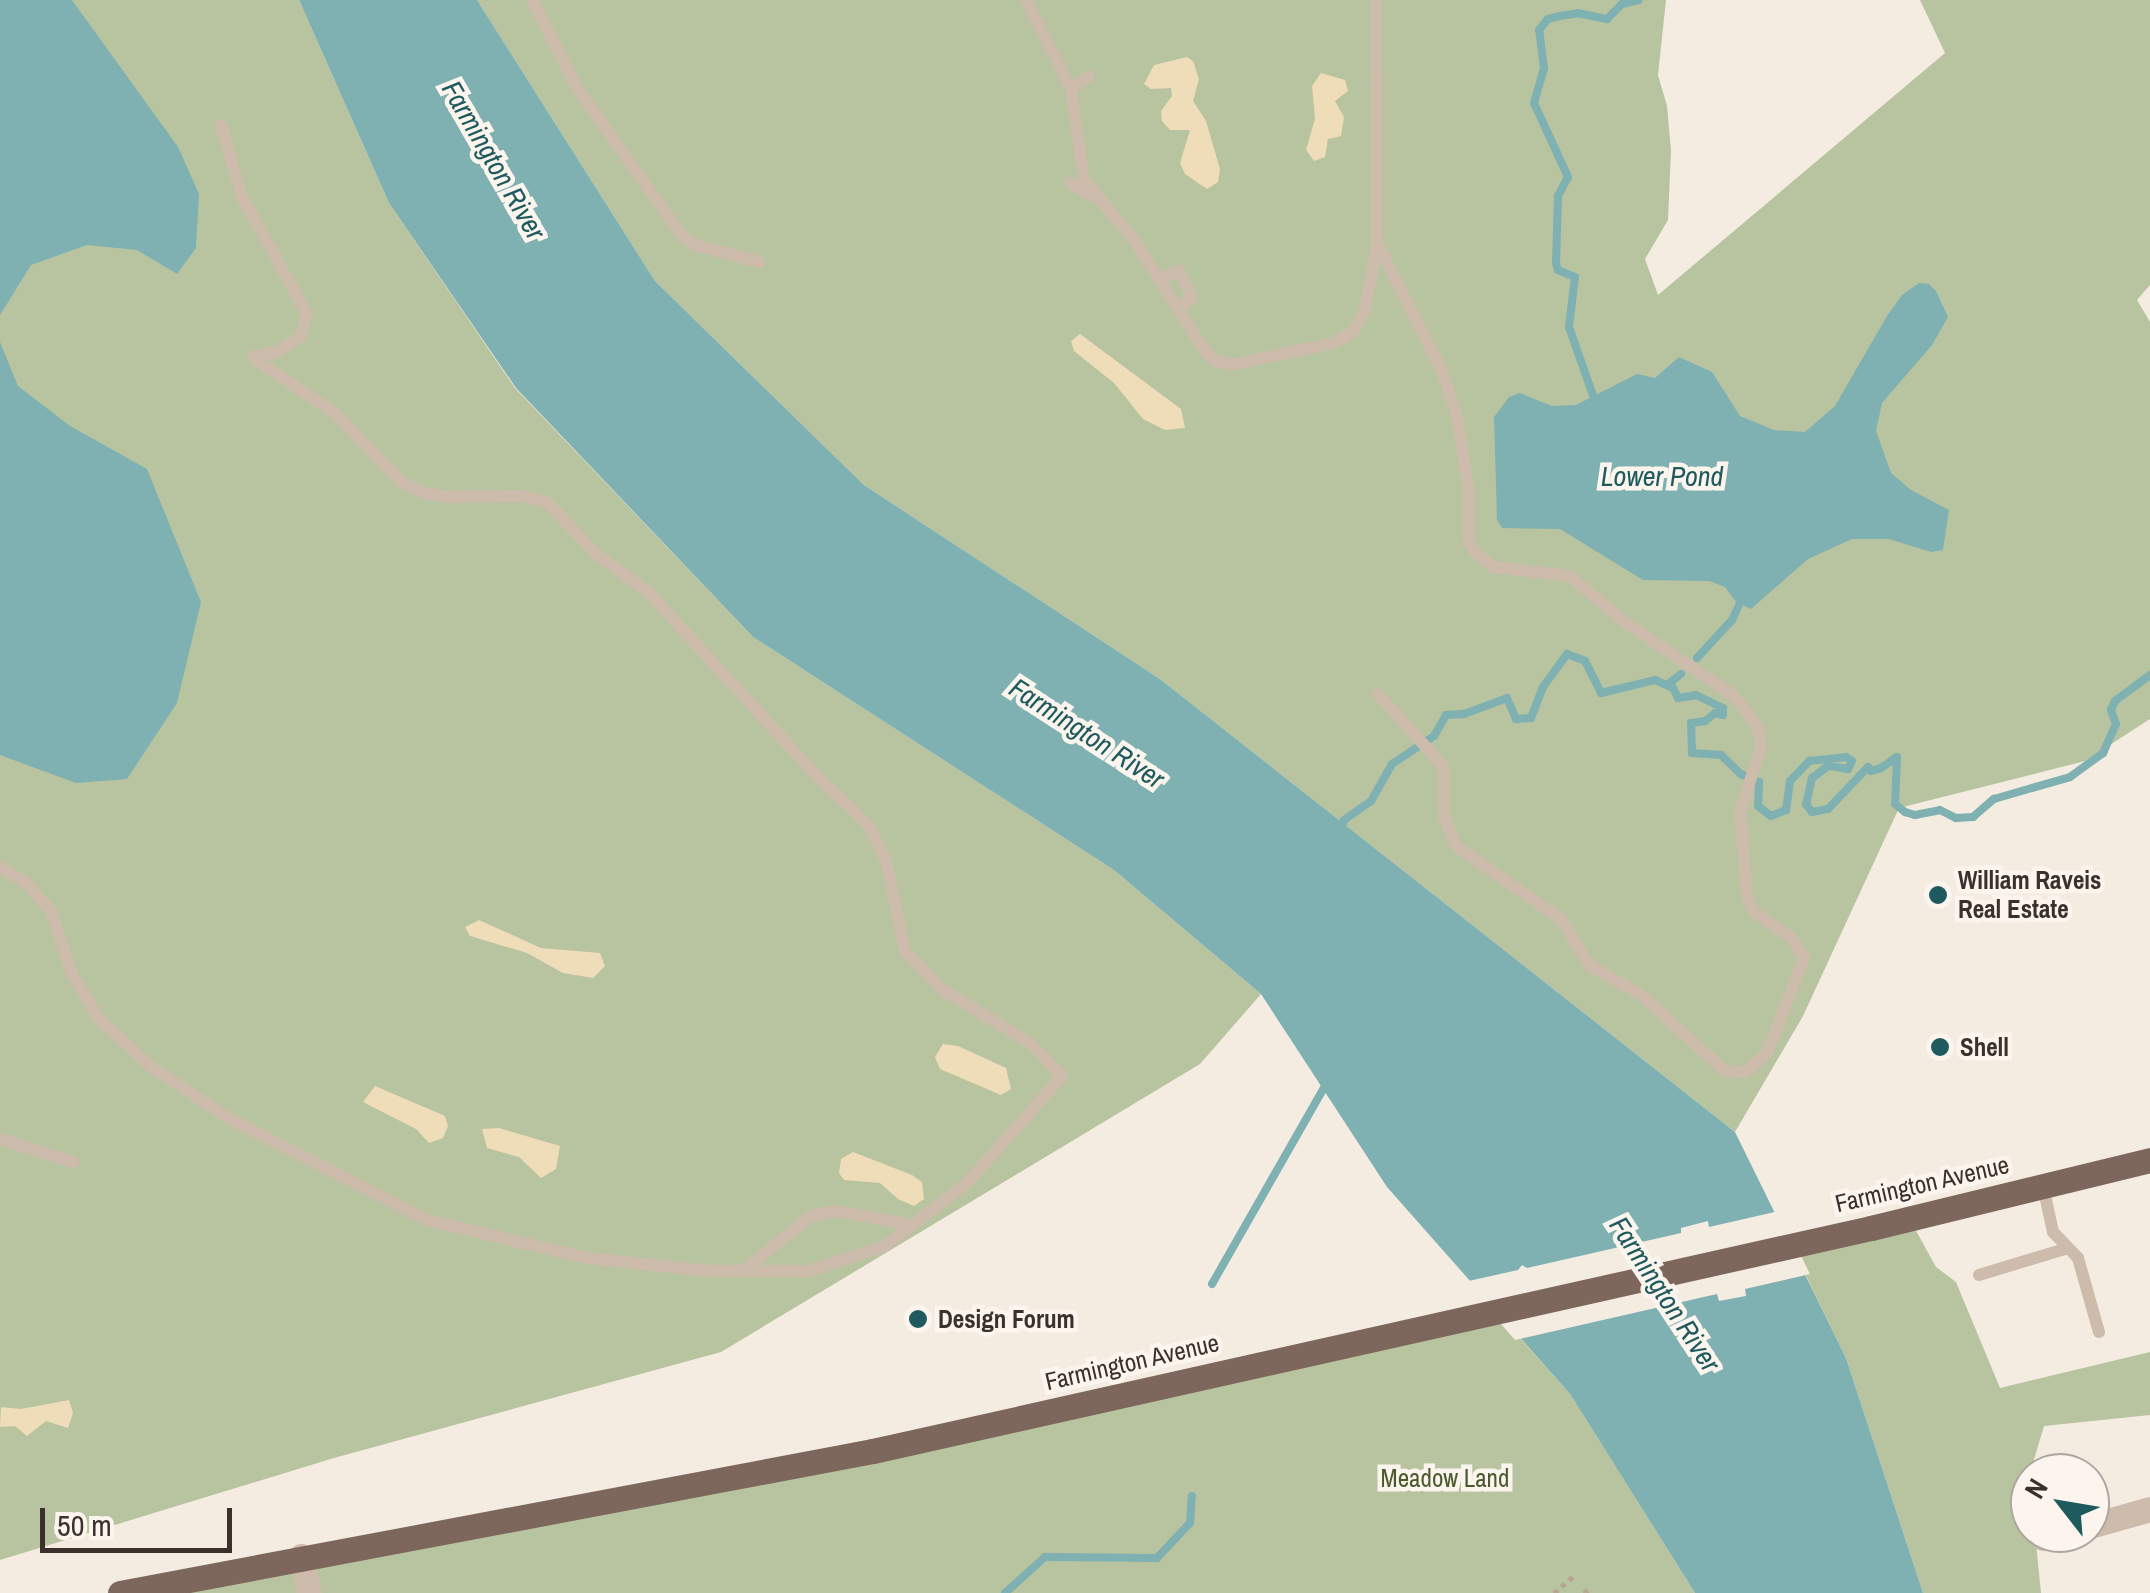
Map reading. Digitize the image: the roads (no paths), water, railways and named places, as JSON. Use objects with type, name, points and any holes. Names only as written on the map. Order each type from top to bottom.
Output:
[{"type":"main road","name":"Farmington Avenue","points":[[120,1593],[873,1451],[1871,1228],[2150,1160]]},
{"type":"street","points":[[2110,1520],[2150,1509]]},
{"type":"street","points":[[301,1556],[310,1593]]},
{"type":"lane","points":[[532,0],[579,91],[682,236],[696,245],[759,262]]},
{"type":"lane","points":[[1026,0],[1072,89],[1084,180],[1134,240],[1215,362],[1235,364],[1334,342],[1354,331],[1365,310],[1377,243],[1376,0]]},
{"type":"lane","points":[[1072,89],[1089,76]]},
{"type":"lane","points":[[0,867],[25,882],[51,911],[72,974],[98,1018],[150,1066],[228,1118],[369,1194],[427,1220],[587,1258],[742,1271],[808,1271],[885,1246],[968,1182],[1062,1076],[1031,1044],[942,989],[905,951],[886,862],[869,826],[814,773],[648,591],[597,555],[547,502],[521,496],[448,497],[424,493],[401,482],[336,414],[256,360],[254,356],[277,352],[300,337],[308,314],[242,197],[229,164],[221,124]]},
{"type":"lane","points":[[1070,183],[1098,199]]},
{"type":"lane","points":[[1377,243],[1442,371],[1457,416],[1470,493],[1468,543],[1475,552],[1493,566],[1570,576],[1624,621],[1734,696],[1758,727],[1761,747],[1740,812],[1748,896],[1754,911],[1792,938],[1804,958],[1768,1052],[1745,1072],[1726,1071],[1641,995],[1589,965],[1562,920],[1456,846],[1444,817],[1443,766],[1378,694]]},
{"type":"lane","points":[[1159,278],[1180,271],[1192,298],[1178,308]]},
{"type":"lane","points":[[1169,293],[1186,285]]},
{"type":"lane","points":[[0,1139],[73,1162]]},
{"type":"lane","points":[[2042,1186],[2053,1232],[2078,1258],[2098,1332]]},
{"type":"lane","points":[[742,1271],[810,1216],[836,1211],[912,1225]]},
{"type":"lane","points":[[1979,1275],[2068,1248]]},
{"type":"water","points":[[0,0],[72,0],[178,147],[199,194],[196,248],[177,274],[137,250],[87,245],[31,265],[0,315]]},
{"type":"water","name":"Farmington River","points":[[299,0],[477,0],[655,281],[864,485],[1160,679],[1735,1132],[1846,1358],[1923,1593],[1695,1593],[1570,1394],[1387,1187],[1261,994],[1114,870],[753,637],[516,388],[389,203]]},
{"type":"water","name":"Lower Pond","points":[[1919,283],[1929,284],[1936,291],[1948,317],[1932,345],[1882,403],[1876,431],[1891,473],[1911,490],[1949,510],[1943,550],[1931,552],[1889,539],[1852,539],[1808,559],[1751,609],[1736,602],[1725,587],[1709,581],[1643,580],[1560,529],[1502,528],[1497,520],[1494,417],[1509,397],[1520,393],[1552,406],[1576,405],[1637,374],[1655,378],[1679,357],[1712,372],[1740,416],[1774,430],[1805,432],[1835,406],[1887,316],[1902,295]]},
{"type":"water","points":[[0,342],[18,386],[70,426],[147,469],[201,602],[177,703],[127,779],[76,783],[0,755]]},
{"type":"waterway","points":[[1595,401],[1569,327],[1575,277],[1558,270],[1556,263],[1558,196],[1568,177],[1534,103],[1544,69],[1539,30],[1548,19],[1578,13],[1607,19],[1622,4],[1639,0]]},
{"type":"waterway","points":[[1697,658],[1732,620],[1743,596]]},
{"type":"waterway","points":[[1341,829],[1344,820],[1371,801],[1392,764],[1434,736],[1446,715],[1464,714],[1507,698],[1516,719],[1531,718],[1543,687],[1567,654],[1585,661],[1601,693],[1655,680],[1673,688],[1678,698],[1696,695],[1723,708],[1723,715],[1715,713],[1705,721],[1691,723],[1692,753],[1721,755],[1741,774],[1759,782],[1758,806],[1771,816],[1786,810],[1790,781],[1809,761],[1846,757],[1852,761],[1848,769],[1828,766],[1812,778],[1806,804],[1812,812],[1828,809],[1868,767],[1871,771],[1881,768],[1897,757],[1895,804],[1905,812],[1915,815],[1940,810],[1956,818],[1973,817],[1994,799],[2070,777],[2103,753],[2116,724],[2111,710],[2115,701],[2150,675]]},
{"type":"waterway","points":[[1667,685],[1681,674]]},
{"type":"waterway","points":[[1212,1284],[1326,1084]]},
{"type":"waterway","points":[[1005,1593],[1045,1557],[1157,1558],[1190,1523],[1192,1496]]},
{"type":"place","name":"William Raveis Real Estate","points":[[1938,895]]},
{"type":"place","name":"Shell","points":[[1940,1047]]},
{"type":"place","name":"Design Forum","points":[[918,1319]]},
{"type":"park label","name":"Meadow Land","points":[[1445,1478]]}]
